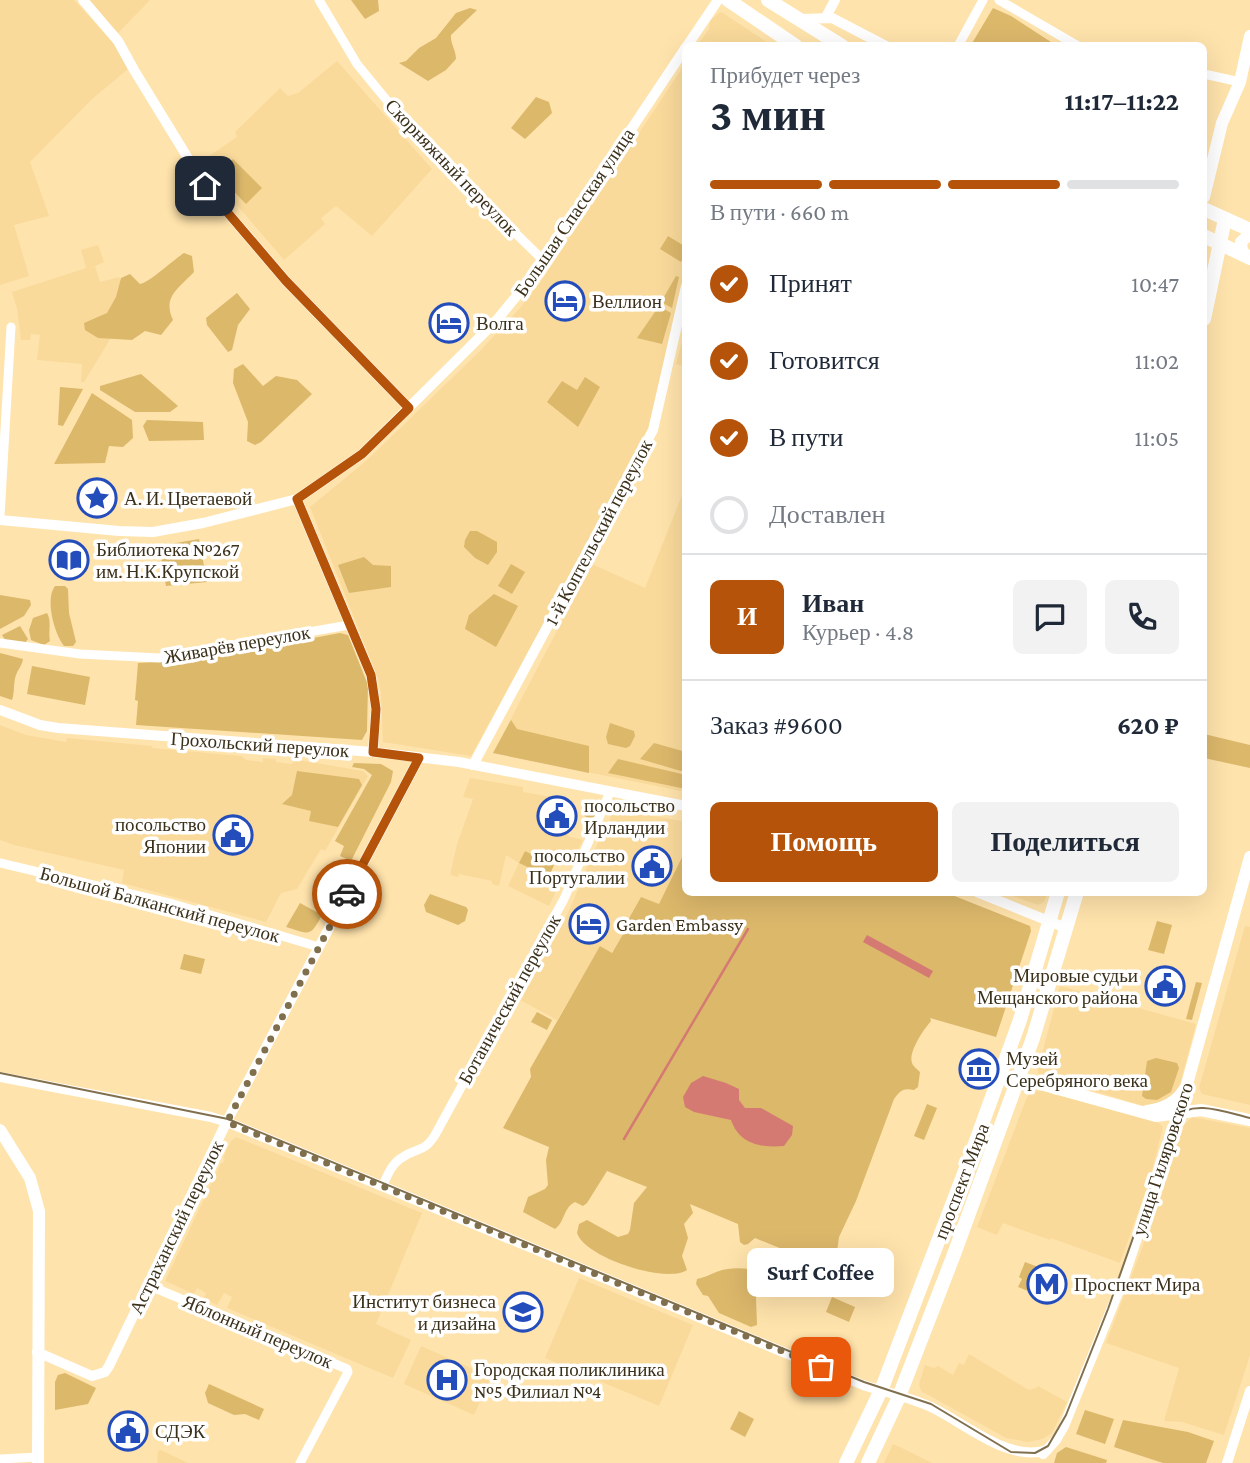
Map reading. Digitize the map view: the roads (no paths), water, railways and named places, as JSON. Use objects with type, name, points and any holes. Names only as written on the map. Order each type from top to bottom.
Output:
[{"type":"main road","points":[[728,0],[790,42]]},
{"type":"main road","points":[[768,0],[835,42]]},
{"type":"main road","points":[[1207,185],[1222,123],[1240,82],[1250,36]]},
{"type":"main road","points":[[1207,210],[1250,232],[1241,242],[1242,251],[1249,257]]},
{"type":"main road","points":[[1207,305],[1225,219]]},
{"type":"main road","points":[[1207,237],[1249,257]]},
{"type":"main road","name":"улица Гиляровского","points":[[1179,1113],[1250,857]]},
{"type":"main road","name":"проспект Мира","points":[[846,1463],[881,1390],[1008,1054],[1057,896]]},
{"type":"main road","name":"проспект Мира","points":[[867,1463],[899,1396],[927,1327],[1019,1078],[1046,1000],[1076,896]]},
{"type":"main road","points":[[1019,1078],[1163,1117],[1192,1111],[1208,1111],[1250,1120]]},
{"type":"main road","points":[[1136,1111],[1168,1106],[1176,1101],[1186,1086]]},
{"type":"main road","points":[[0,1130],[30,1178],[38,1201],[38,1460]]},
{"type":"street","points":[[83,0],[114,35],[205,186],[286,281],[409,408]]},
{"type":"street","name":"Скорняжный переулок","points":[[319,0],[357,64],[416,136],[544,261]]},
{"type":"street","name":"Большая Спасская улица","points":[[689,42],[718,0]]},
{"type":"street","points":[[826,17],[835,0]]},
{"type":"street","points":[[960,42],[983,0]]},
{"type":"street","points":[[999,0],[1071,42]]},
{"type":"street","points":[[793,17],[804,20],[826,17],[837,20],[878,42]]},
{"type":"street","name":"Большая Спасская улица","points":[[0,518],[119,531],[153,532],[203,523],[297,499],[362,454],[515,301],[682,52]]},
{"type":"street","points":[[1207,75],[1240,82]]},
{"type":"street","name":"1-й Коптельский переулок","points":[[473,765],[653,430],[682,303]]},
{"type":"street","points":[[0,518],[10,327]]},
{"type":"street","points":[[297,499],[369,668],[376,709],[373,752]]},
{"type":"street","name":"Живарёв переулок","points":[[0,643],[80,654],[159,658],[349,625]]},
{"type":"street","name":"Грохольский переулок","points":[[0,710],[58,728],[373,752],[473,765],[682,805]]},
{"type":"street","name":"Астраханский переулок","points":[[37,1352],[92,1376],[104,1372],[227,1122],[419,758]]},
{"type":"street","name":"Ботанический переулок","points":[[383,1185],[393,1165],[401,1157],[425,1148],[435,1135],[556,914],[578,870],[610,792]]},
{"type":"street","name":"Большой Балканский переулок","points":[[0,863],[173,904],[319,947]]},
{"type":"street","points":[[987,896],[1066,928]]},
{"type":"street","points":[[0,1077],[227,1122],[863,1385],[931,1407],[1005,1455],[1027,1457],[1047,1450]]},
{"type":"street","name":"улица Гиляровского","points":[[1033,1463],[1056,1440],[1064,1426],[1110,1313],[1179,1113]]},
{"type":"street","name":"Яблонный переулок","points":[[148,1285],[346,1369],[348,1372],[300,1463]]},
{"type":"street","points":[[1227,1463],[1250,1391]]},
{"type":"street","points":[[0,1459],[38,1460]]},
{"type":"waterway","points":[[624,1139],[748,929]]},
{"type":"tram line","points":[[0,1073],[228,1119],[864,1382],[931,1404],[1011,1452],[1035,1453],[1048,1446],[1066,1415],[1108,1309],[1175,1118],[1182,1112],[1200,1108],[1250,1118]]},
{"type":"place","name":"Веллион","points":[[565,301]]},
{"type":"place","name":"Волга","points":[[449,323]]},
{"type":"place","name":"А. И. Цветаевой","points":[[97,498]]},
{"type":"place","name":"Библиотека №267 им. Н.К.Крупской","points":[[69,560]]},
{"type":"place","name":"посольство Ирландии","points":[[557,816]]},
{"type":"place","name":"посольство Японии","points":[[233,835]]},
{"type":"place","name":"посольство Португалии","points":[[652,866]]},
{"type":"place","name":"Garden Embassy","points":[[589,924]]},
{"type":"place","name":"Мировые судьи Мещанского района","points":[[1165,986]]},
{"type":"place","name":"Музей Серебряного века","points":[[979,1069]]},
{"type":"place","name":"Проспект Мира","points":[[1047,1284]]},
{"type":"place","name":"Институт бизнеса и дизайна","points":[[523,1312]]},
{"type":"place","name":"Surf Coffee","points":[[821,1367]]},
{"type":"place","name":"Городская поликлиника №5 Филиал №4","points":[[447,1380]]},
{"type":"place","name":"СДЭК","points":[[128,1431]]}]
